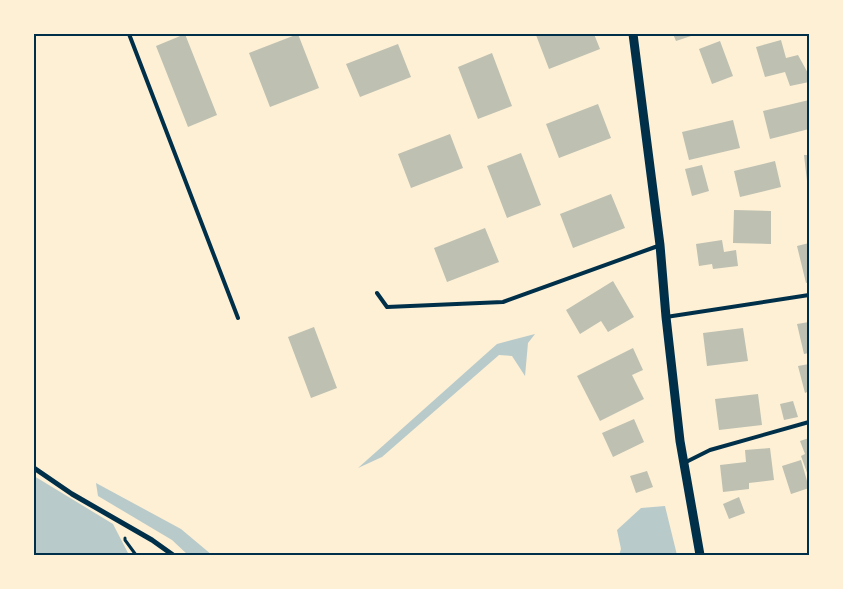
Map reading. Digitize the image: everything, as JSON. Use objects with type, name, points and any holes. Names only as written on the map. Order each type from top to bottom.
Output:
[{"type":"street","points":[[633,34],[660,245],[666,317],[684,463],[700,555]]},
{"type":"street","points":[[34,468],[72,494],[152,540],[173,555]]},
{"type":"lane","points":[[129,34],[238,318]]},
{"type":"lane","points":[[377,293],[387,307],[503,302],[660,245]]},
{"type":"lane","points":[[666,317],[809,294]]},
{"type":"lane","points":[[684,463],[710,450],[809,422]]},
{"type":"shaded area","points":[[535,334],[528,343],[525,376],[512,356],[499,355],[382,457],[358,468],[497,344]]},
{"type":"shaded area","points":[[34,476],[113,524],[129,555],[34,555]]},
{"type":"shaded area","points":[[96,483],[181,529],[212,555],[188,555],[172,540],[98,496]]},
{"type":"shaded area","points":[[665,506],[677,555],[619,555],[621,549],[617,530],[641,508]]},
{"type":"building","points":[[185,34],[217,115],[188,127],[156,46]]},
{"type":"building","points":[[298,34],[319,88],[270,107],[249,53]]},
{"type":"building","points":[[594,34],[600,49],[549,69],[536,35]]},
{"type":"building","points":[[673,34],[697,34],[676,41]]},
{"type":"building","points":[[781,40],[786,58],[798,55],[809,75],[809,82],[790,86],[785,72],[765,77],[756,47]]},
{"type":"building","points":[[720,41],[733,76],[712,84],[699,49]]},
{"type":"building","points":[[398,44],[411,77],[360,97],[346,64]]},
{"type":"building","points":[[492,53],[512,106],[478,119],[458,67]]},
{"type":"building","points":[[809,100],[809,129],[770,139],[763,111]]},
{"type":"building","points":[[598,104],[611,138],[559,158],[546,124]]},
{"type":"building","points":[[733,120],[740,148],[689,160],[682,132]]},
{"type":"building","points":[[450,134],[463,168],[411,188],[398,154]]},
{"type":"building","points":[[521,153],[541,205],[507,218],[487,166]]},
{"type":"building","points":[[804,155],[809,155],[809,181],[807,181]]},
{"type":"building","points":[[775,161],[781,187],[740,197],[734,171]]},
{"type":"building","points":[[702,165],[709,191],[692,196],[685,169]]},
{"type":"building","points":[[611,194],[625,228],[573,248],[560,214]]},
{"type":"building","points":[[734,210],[771,211],[771,244],[733,243]]},
{"type":"building","points":[[485,228],[499,262],[447,282],[434,248]]},
{"type":"building","points":[[722,240],[724,252],[736,250],[738,266],[713,269],[712,264],[699,266],[696,244]]},
{"type":"building","points":[[809,243],[809,282],[806,283],[797,246]]},
{"type":"building","points":[[613,281],[634,317],[608,332],[601,321],[580,334],[566,310]]},
{"type":"building","points":[[809,322],[809,353],[804,354],[797,324]]},
{"type":"building","points":[[314,327],[337,388],[311,398],[288,337]]},
{"type":"building","points":[[743,328],[748,361],[707,366],[703,333]]},
{"type":"building","points":[[633,348],[643,370],[632,375],[644,399],[600,421],[577,376]]},
{"type":"building","points":[[809,364],[809,391],[805,393],[798,366]]},
{"type":"building","points":[[758,394],[762,425],[719,430],[715,399]]},
{"type":"building","points":[[793,401],[798,417],[784,420],[780,404]]},
{"type":"building","points":[[634,419],[644,442],[613,457],[602,433]]},
{"type":"building","points":[[809,438],[809,478],[801,456],[805,454],[800,441]]},
{"type":"building","points":[[770,448],[774,480],[749,483],[749,489],[723,492],[720,465],[746,462],[745,450]]},
{"type":"building","points":[[801,460],[809,488],[791,494],[782,466]]},
{"type":"building","points":[[647,471],[653,487],[636,493],[630,476]]},
{"type":"building","points":[[739,497],[745,513],[729,519],[723,504]]}]
